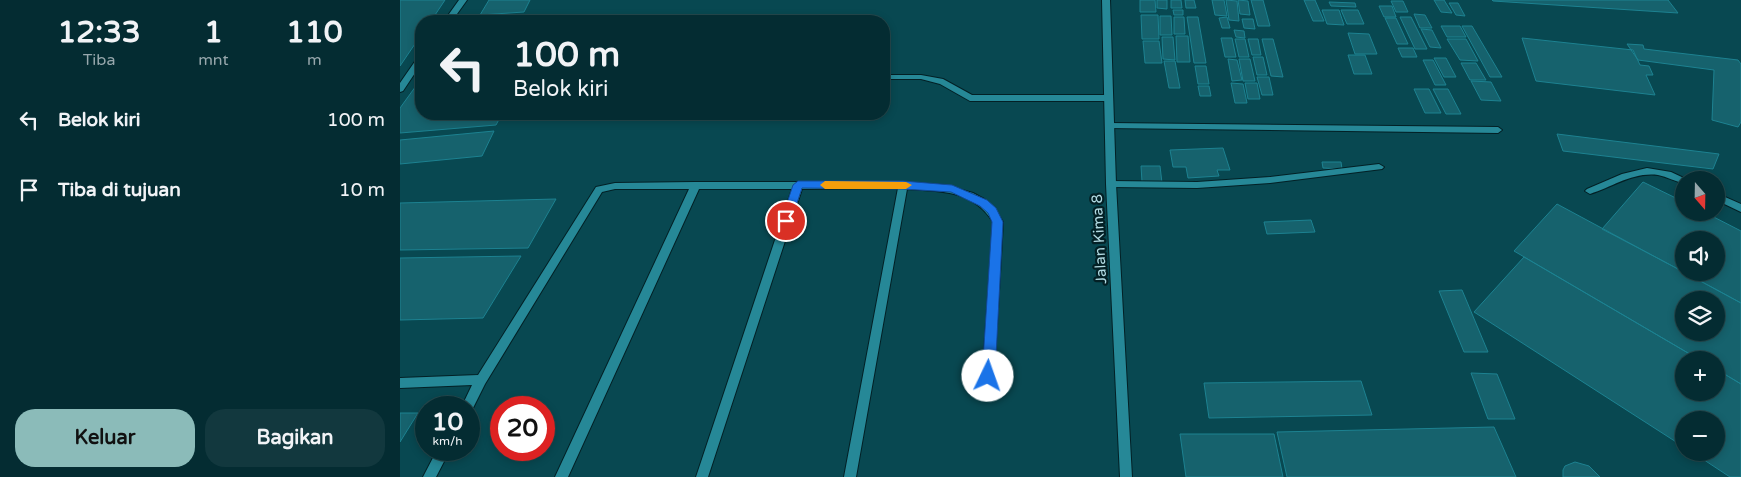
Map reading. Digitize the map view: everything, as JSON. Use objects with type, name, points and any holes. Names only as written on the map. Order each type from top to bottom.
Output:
[{"type":"street","points":[[452,15],[463,0]]},
{"type":"street","name":"Jalan Kima 8","points":[[1106,0],[1111,184],[1126,477]]},
{"type":"street","points":[[400,89],[415,68]]},
{"type":"street","points":[[890,77],[921,76],[943,82],[970,98],[1108,98]]},
{"type":"street","points":[[1109,126],[1498,130]]},
{"type":"street","points":[[1111,184],[1197,185],[1270,180],[1379,167]]},
{"type":"street","points":[[1590,190],[1628,173],[1662,172],[1675,177]]},
{"type":"street","points":[[561,477],[696,185]]},
{"type":"street","points":[[472,396],[599,189],[615,186],[696,185],[903,185],[952,188],[992,210],[998,222],[987,395]]},
{"type":"street","points":[[702,477],[798,185]]},
{"type":"street","points":[[850,477],[903,185]]},
{"type":"street","points":[[1725,200],[1741,208]]},
{"type":"street","points":[[400,383],[481,380]]},
{"type":"street","points":[[429,477],[438,461]]},
{"type":"shaded area","points":[[400,0],[1741,0],[1741,477],[400,477]]},
{"type":"building","points":[[400,0],[445,0],[435,15],[415,15],[415,44],[400,66]]},
{"type":"building","points":[[489,0],[530,0],[524,12],[480,15]]},
{"type":"building","points":[[1140,0],[1155,0],[1156,12],[1140,12]]},
{"type":"building","points":[[1157,0],[1167,0],[1167,9],[1157,8]]},
{"type":"building","points":[[1171,0],[1181,0],[1182,8],[1171,8]]},
{"type":"building","points":[[1185,0],[1194,0],[1196,8],[1186,8]]},
{"type":"building","points":[[1212,0],[1224,0],[1227,16],[1215,15]]},
{"type":"building","points":[[1226,0],[1237,1],[1239,21],[1229,20]]},
{"type":"building","points":[[1238,0],[1248,1],[1250,15],[1240,14]]},
{"type":"building","points":[[1251,0],[1263,0],[1270,26],[1258,26]]},
{"type":"building","points":[[1304,0],[1315,0],[1324,21],[1313,21]]},
{"type":"building","points":[[1434,0],[1444,0],[1452,13],[1441,12]]},
{"type":"building","points":[[1668,0],[1678,13],[1493,1]]},
{"type":"building","points":[[1391,1],[1403,1],[1408,12],[1396,12]]},
{"type":"building","points":[[1329,2],[1355,3],[1356,7],[1331,6]]},
{"type":"building","points":[[1449,3],[1458,3],[1465,16],[1456,15]]},
{"type":"building","points":[[1379,6],[1392,6],[1396,17],[1384,17]]},
{"type":"building","points":[[1173,10],[1183,10],[1183,15],[1174,15]]},
{"type":"building","points":[[1322,10],[1339,10],[1344,25],[1327,24]]},
{"type":"building","points":[[1341,10],[1358,10],[1364,24],[1347,24]]},
{"type":"building","points":[[1414,14],[1425,15],[1432,28],[1420,28]]},
{"type":"building","points":[[1141,15],[1158,15],[1159,39],[1142,39]]},
{"type":"building","points":[[1160,16],[1171,16],[1172,35],[1160,35]]},
{"type":"building","points":[[1174,17],[1184,17],[1185,34],[1174,34]]},
{"type":"building","points":[[1187,17],[1198,17],[1206,63],[1194,63]]},
{"type":"building","points":[[1227,17],[1230,28],[1222,28],[1219,18]]},
{"type":"building","points":[[1400,17],[1411,17],[1427,49],[1415,49]]},
{"type":"building","points":[[1385,18],[1396,18],[1408,44],[1397,44]]},
{"type":"building","points":[[1242,19],[1253,19],[1255,29],[1244,28]]},
{"type":"building","points":[[1441,26],[1460,26],[1466,37],[1447,37]]},
{"type":"building","points":[[1462,26],[1472,26],[1502,77],[1490,77]]},
{"type":"building","points":[[1421,29],[1432,30],[1441,48],[1430,47]]},
{"type":"building","points":[[1234,30],[1244,31],[1245,38],[1236,37]]},
{"type":"building","points":[[1348,33],[1369,34],[1377,54],[1355,54]]},
{"type":"building","points":[[1176,36],[1188,36],[1190,62],[1177,62]]},
{"type":"building","points":[[1162,37],[1173,37],[1175,60],[1163,59]]},
{"type":"building","points":[[1221,38],[1232,38],[1236,57],[1225,57]]},
{"type":"building","points":[[1522,38],[1633,50],[1640,65],[1649,66],[1653,75],[1646,75],[1655,95],[1536,81]]},
{"type":"building","points":[[1235,39],[1245,39],[1249,57],[1239,57]]},
{"type":"building","points":[[1248,39],[1258,39],[1261,55],[1252,55]]},
{"type":"building","points":[[1262,39],[1273,39],[1283,77],[1271,76]]},
{"type":"building","points":[[1447,39],[1466,39],[1478,61],[1460,60]]},
{"type":"building","points":[[1143,41],[1159,41],[1162,63],[1145,63]]},
{"type":"building","points":[[1627,44],[1643,45],[1644,49],[1738,60],[1741,64],[1741,122],[1738,127],[1712,120],[1714,70],[1638,60]]},
{"type":"building","points":[[1398,48],[1413,48],[1417,57],[1402,57]]},
{"type":"building","points":[[1348,55],[1365,55],[1372,74],[1354,74]]},
{"type":"building","points":[[1253,57],[1263,57],[1267,75],[1257,75]]},
{"type":"building","points":[[1434,58],[1446,58],[1456,77],[1444,77]]},
{"type":"building","points":[[1228,59],[1237,60],[1242,80],[1232,81]]},
{"type":"building","points":[[1239,59],[1250,59],[1255,81],[1243,81]]},
{"type":"building","points":[[1423,60],[1433,60],[1446,85],[1435,85]]},
{"type":"building","points":[[1164,61],[1175,61],[1180,88],[1169,88]]},
{"type":"building","points":[[1461,63],[1476,63],[1486,80],[1470,80]]},
{"type":"building","points":[[1195,66],[1206,66],[1209,84],[1198,84]]},
{"type":"building","points":[[1257,77],[1269,77],[1273,95],[1262,95]]},
{"type":"building","points":[[1471,81],[1491,82],[1501,101],[1481,100]]},
{"type":"building","points":[[1231,83],[1243,84],[1247,103],[1235,103]]},
{"type":"building","points":[[1245,83],[1257,83],[1260,99],[1248,99]]},
{"type":"building","points":[[1198,86],[1209,86],[1211,96],[1200,96]]},
{"type":"building","points":[[415,87],[415,120],[499,120],[496,125],[400,133],[400,108]]},
{"type":"building","points":[[1414,89],[1429,89],[1441,113],[1425,113]]},
{"type":"building","points":[[1433,89],[1448,89],[1461,114],[1446,114]]},
{"type":"building","points":[[494,131],[482,156],[400,164],[400,140]]},
{"type":"building","points":[[1557,134],[1719,154],[1713,169],[1563,151]]},
{"type":"building","points":[[1223,148],[1230,170],[1217,170],[1219,176],[1188,178],[1186,167],[1173,167],[1170,150]]},
{"type":"building","points":[[1322,162],[1341,162],[1342,169],[1323,168]]},
{"type":"building","points":[[1141,166],[1160,166],[1162,183],[1142,182]]},
{"type":"building","points":[[1643,182],[1675,198],[1675,221],[1722,221],[1741,231],[1741,303],[1725,294],[1725,291],[1719,291],[1701,281],[1725,281],[1725,231],[1675,231],[1675,267],[1602,229]]},
{"type":"building","points":[[556,199],[528,248],[400,250],[400,203]]},
{"type":"building","points":[[1557,204],[1675,267],[1675,281],[1700,281],[1719,291],[1675,291],[1675,341],[1725,341],[1725,294],[1741,303],[1741,384],[1725,374],[1725,351],[1685,351],[1514,251]]},
{"type":"building","points":[[1311,220],[1315,232],[1267,234],[1264,222]]},
{"type":"building","points":[[521,256],[483,318],[400,320],[400,258]]},
{"type":"building","points":[[1524,257],[1685,351],[1675,351],[1675,401],[1725,401],[1725,374],[1741,384],[1741,477],[1730,477],[1706,461],[1725,461],[1725,411],[1675,411],[1675,441],[1474,312]]},
{"type":"building","points":[[1462,290],[1488,352],[1464,352],[1439,291]]},
{"type":"building","points":[[1471,373],[1497,374],[1515,419],[1488,419]]},
{"type":"building","points":[[1361,381],[1372,415],[1209,418],[1204,383]]},
{"type":"building","points":[[400,413],[415,413],[415,418],[400,442]]},
{"type":"building","points":[[1494,427],[1516,477],[1287,477],[1277,432]]},
{"type":"building","points":[[1180,434],[1274,434],[1283,477],[1186,477]]},
{"type":"building","points":[[1575,462],[1589,466],[1600,477],[1563,477],[1565,466]]},
{"type":"slow traffic","points":[[825,185],[906,185]]},
{"type":"route","points":[[786,221],[798,185],[903,185],[952,188],[984,203],[992,210],[998,222],[988,376]]}]
